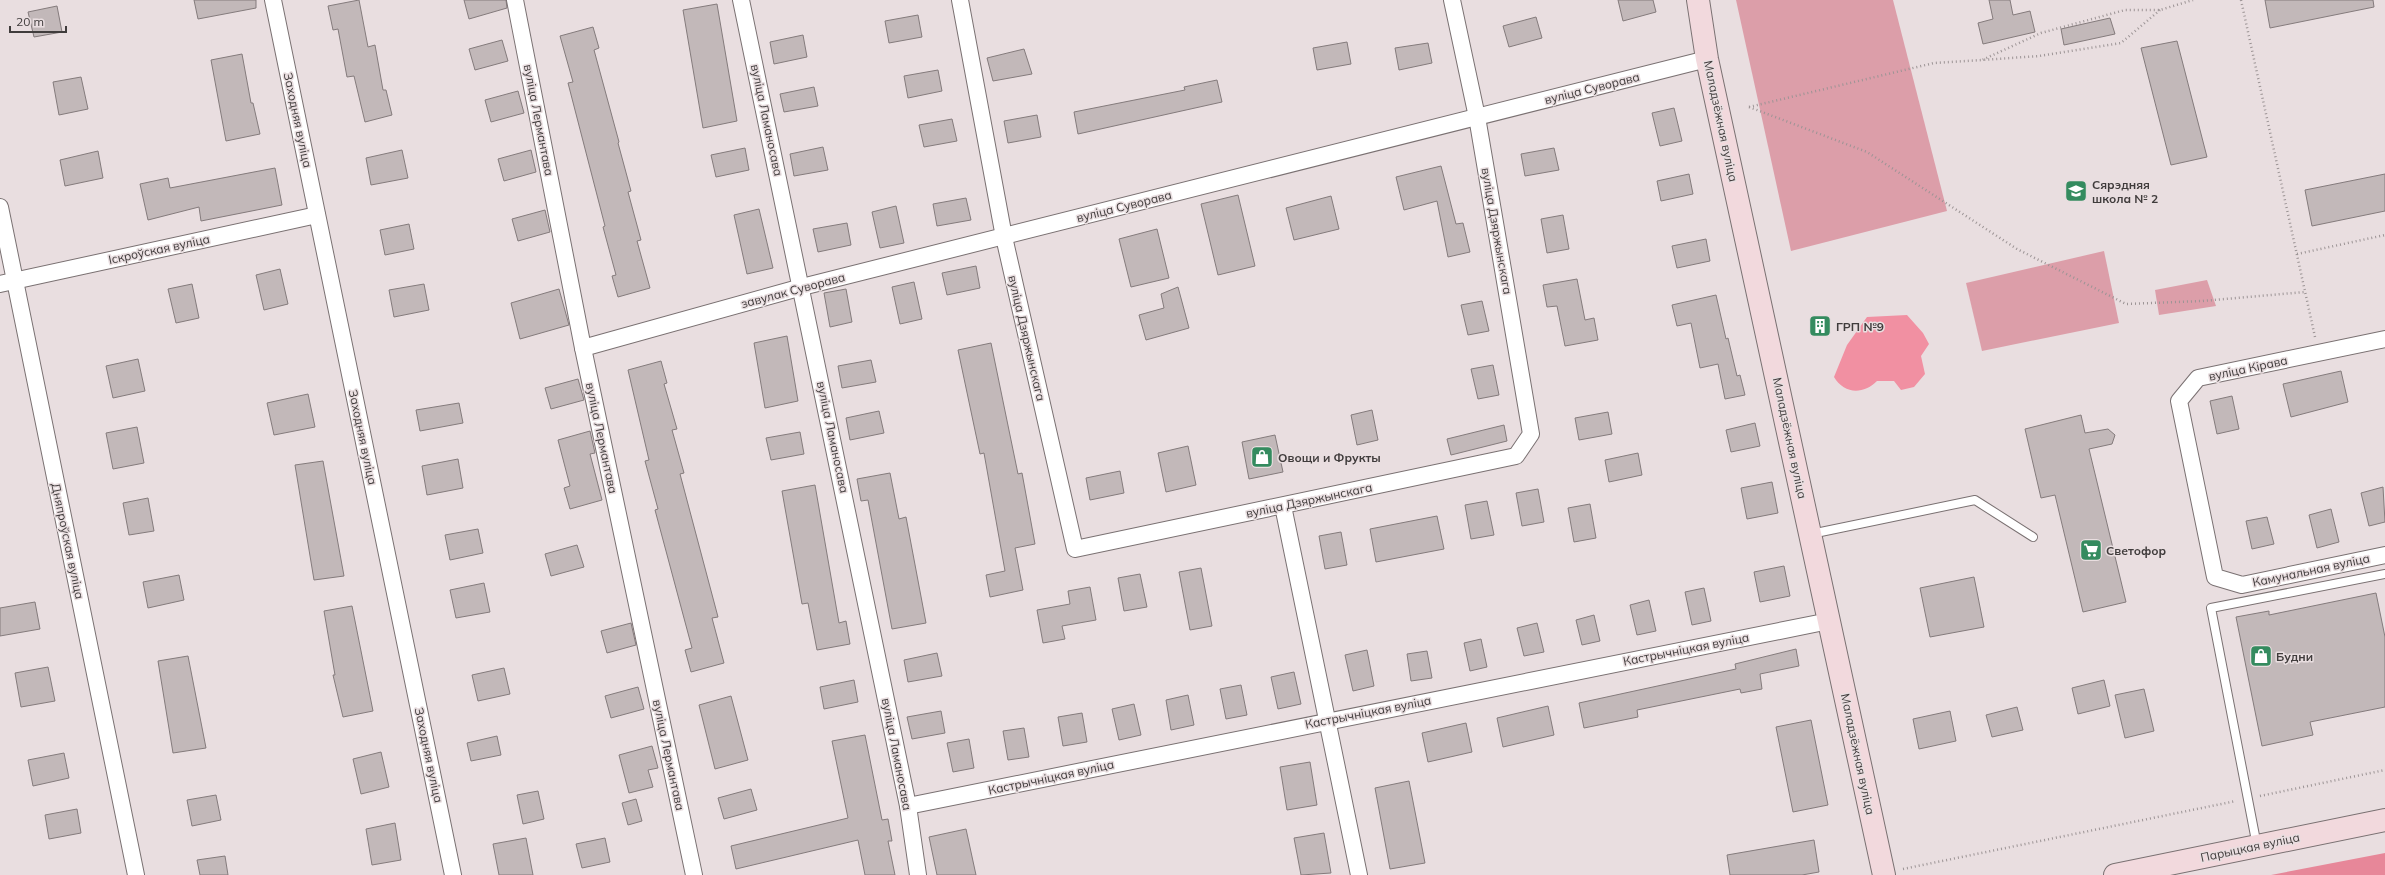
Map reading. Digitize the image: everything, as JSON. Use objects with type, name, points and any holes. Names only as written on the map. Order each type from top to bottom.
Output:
[{"type":"street","name":"Заходняя вуліца","points":[[273,0],[453,875]]},
{"type":"street","name":"вуліца Лермантава","points":[[515,0],[583,348],[694,875]]},
{"type":"street","name":"вуліца Ламаносава","points":[[741,0],[802,287],[908,806],[918,875]]},
{"type":"street","points":[[960,0],[1004,237]]},
{"type":"street","points":[[1452,0],[1477,117]]},
{"type":"street","name":"Маладзёжная вуліца","points":[[1698,0],[1707,59],[1884,874]]},
{"type":"street","name":"вуліца Суворава","points":[[1004,237],[1707,59]]},
{"type":"street","name":"вуліца Дзяржынскага","points":[[1004,237],[1075,549],[1516,456],[1531,434],[1477,117]]},
{"type":"street","name":"Дняпроўская вуліца","points":[[0,207],[7,282],[136,875]]},
{"type":"street","name":"Іскроўская вуліца","points":[[7,282],[317,215]]},
{"type":"street","name":"завулак Суворава","points":[[583,348],[802,287],[1004,237]]},
{"type":"street","name":"вуліца Кірава","points":[[2215,577],[2179,401],[2198,378],[2385,339]]},
{"type":"street","points":[[1283,506],[1359,875]]},
{"type":"street","name":"Камунальная вуліца","points":[[2215,577],[2242,585],[2385,555]]},
{"type":"street","name":"Кастрычніцкая вуліца","points":[[908,806],[1327,720],[1829,621]]},
{"type":"street","name":"Парыцкая вуліца","points":[[2115,875],[2385,820]]},
{"type":"lane","points":[[1811,534],[1975,500],[2033,537]]},
{"type":"lane","points":[[2257,846],[2211,608],[2385,574]]},
{"type":"path","points":[[1982,60],[2041,33],[2125,10],[2160,10],[2193,0]]},
{"type":"path","points":[[2242,0],[2319,353]]},
{"type":"path","points":[[2160,10],[2121,43],[2039,56],[1934,63],[1749,107],[1867,152],[2017,250],[2126,304],[2202,301],[2306,292]]},
{"type":"path","points":[[2297,254],[2385,235]]},
{"type":"path","points":[[1884,874],[2385,770]]},
{"type":"shaded area","points":[[1736,0],[1893,0],[1947,211],[1791,251]]},
{"type":"shaded area","points":[[2104,251],[2119,323],[1982,351],[1966,283]]},
{"type":"shaded area","points":[[2207,280],[2216,306],[2159,315],[2155,290]]},
{"type":"shaded area","points":[[1907,315],[1923,333],[1929,344],[1921,356],[1925,374],[1914,387],[1901,390],[1894,381],[1877,381],[1866,389],[1854,391],[1843,387],[1838,383],[1834,377],[1847,345],[1867,317]]},
{"type":"shaded area","points":[[2385,853],[2385,875],[2271,875]]},
{"type":"building","points":[[194,0],[256,0],[256,8],[198,19]]},
{"type":"building","points":[[359,0],[368,47],[375,45],[383,90],[386,90],[392,115],[365,122],[354,76],[347,77],[338,29],[333,30],[328,6]]},
{"type":"building","points":[[464,0],[506,0],[507,8],[469,19]]},
{"type":"building","points":[[1618,0],[1653,0],[1656,12],[1623,21]]},
{"type":"building","points":[[1989,0],[2010,0],[2013,15],[2030,11],[2035,32],[1983,44],[1978,23],[1993,19]]},
{"type":"building","points":[[2265,0],[2373,0],[2374,7],[2270,28]]},
{"type":"building","points":[[717,4],[737,121],[703,128],[683,10]]},
{"type":"building","points":[[57,6],[62,32],[34,37],[28,12]]},
{"type":"building","points":[[918,15],[922,37],[889,43],[885,21]]},
{"type":"building","points":[[1536,17],[1542,38],[1509,47],[1503,26]]},
{"type":"building","points":[[2110,18],[2115,34],[2064,45],[2061,29]]},
{"type":"building","points":[[593,27],[599,48],[594,50],[631,191],[628,192],[641,240],[637,241],[650,288],[618,297],[612,276],[616,275],[603,227],[605,226],[568,83],[573,82],[560,36]]},
{"type":"building","points":[[803,35],[807,57],[774,64],[770,42]]},
{"type":"building","points":[[502,40],[508,61],[475,70],[469,49]]},
{"type":"building","points":[[2177,41],[2207,157],[2171,165],[2141,48]]},
{"type":"building","points":[[1347,42],[1351,64],[1317,70],[1313,48]]},
{"type":"building","points":[[1428,43],[1432,63],[1399,70],[1395,48]]},
{"type":"building","points":[[1024,49],[1032,74],[993,81],[987,58]]},
{"type":"building","points":[[242,54],[251,103],[253,103],[260,134],[226,141],[211,60]]},
{"type":"building","points":[[938,70],[942,91],[908,98],[904,76]]},
{"type":"building","points":[[81,77],[88,109],[59,115],[53,82]]},
{"type":"building","points":[[1217,80],[1222,102],[1078,134],[1074,112],[1185,90],[1184,87]]},
{"type":"building","points":[[814,87],[818,106],[784,112],[780,94]]},
{"type":"building","points":[[518,91],[524,113],[491,122],[485,100]]},
{"type":"building","points":[[1674,108],[1682,141],[1660,146],[1652,113]]},
{"type":"building","points":[[1037,115],[1041,137],[1008,143],[1004,121]]},
{"type":"building","points":[[952,119],[957,141],[924,147],[919,125]]},
{"type":"building","points":[[823,147],[828,170],[794,176],[790,154]]},
{"type":"building","points":[[745,148],[749,170],[716,177],[711,155]]},
{"type":"building","points":[[1554,148],[1559,170],[1525,176],[1521,154]]},
{"type":"building","points":[[402,150],[408,178],[371,185],[366,158]]},
{"type":"building","points":[[531,150],[536,172],[504,181],[498,159]]},
{"type":"building","points":[[98,151],[103,178],[65,186],[60,160]]},
{"type":"building","points":[[1441,166],[1456,224],[1463,223],[1470,252],[1448,257],[1437,201],[1404,210],[1396,177]]},
{"type":"building","points":[[275,168],[282,205],[201,221],[199,207],[148,220],[140,184],[168,178],[170,188]]},
{"type":"building","points":[[1689,174],[1693,194],[1661,201],[1657,181]]},
{"type":"building","points":[[2385,174],[2385,211],[2312,226],[2305,190]]},
{"type":"building","points":[[1238,195],[1255,266],[1218,275],[1201,204]]},
{"type":"building","points":[[1331,196],[1339,229],[1294,240],[1286,208]]},
{"type":"building","points":[[966,198],[971,220],[937,226],[933,204]]},
{"type":"building","points":[[896,206],[904,243],[880,248],[872,212]]},
{"type":"building","points":[[759,209],[773,268],[747,274],[734,215]]},
{"type":"building","points":[[545,210],[550,232],[518,241],[512,219]]},
{"type":"building","points":[[1563,215],[1569,249],[1547,253],[1541,219]]},
{"type":"building","points":[[847,223],[851,245],[818,252],[813,229]]},
{"type":"building","points":[[409,224],[414,249],[385,255],[380,230]]},
{"type":"building","points":[[1157,229],[1169,278],[1131,287],[1119,239]]},
{"type":"building","points":[[1706,239],[1710,261],[1677,268],[1672,246]]},
{"type":"building","points":[[976,266],[980,288],[947,295],[942,273]]},
{"type":"building","points":[[280,269],[288,304],[264,310],[256,275]]},
{"type":"building","points":[[1577,279],[1585,320],[1594,318],[1598,340],[1565,346],[1557,306],[1547,307],[1543,285]]},
{"type":"building","points":[[914,282],[922,319],[900,324],[892,287]]},
{"type":"building","points":[[192,284],[199,318],[176,323],[168,289]]},
{"type":"building","points":[[424,284],[429,310],[394,317],[389,290]]},
{"type":"building","points":[[1178,287],[1189,328],[1146,340],[1139,315],[1164,308],[1161,294]]},
{"type":"building","points":[[559,289],[569,325],[520,339],[511,303]]},
{"type":"building","points":[[846,289],[852,322],[830,327],[824,293]]},
{"type":"building","points":[[1716,295],[1726,339],[1728,338],[1737,376],[1740,375],[1745,395],[1725,399],[1718,364],[1700,368],[1691,323],[1677,326],[1672,305]]},
{"type":"building","points":[[1482,301],[1489,331],[1468,335],[1461,305]]},
{"type":"building","points":[[787,336],[798,401],[765,408],[754,343]]},
{"type":"building","points":[[991,343],[1018,474],[1022,473],[1035,544],[1015,548],[1023,590],[990,597],[986,575],[1005,571],[984,453],[980,454],[958,350]]},
{"type":"building","points":[[138,359],[145,391],[113,398],[106,366]]},
{"type":"building","points":[[871,360],[876,382],[842,388],[838,366]]},
{"type":"building","points":[[661,361],[667,383],[664,384],[677,429],[672,430],[684,473],[680,474],[718,617],[712,618],[724,663],[691,672],[685,650],[692,648],[655,510],[658,509],[645,461],[649,460],[628,370]]},
{"type":"building","points":[[1493,365],[1499,395],[1478,399],[1471,369]]},
{"type":"building","points":[[2341,371],[2348,402],[2291,417],[2283,384]]},
{"type":"building","points":[[578,379],[584,400],[551,409],[545,388]]},
{"type":"building","points":[[308,394],[315,427],[274,435],[267,403]]},
{"type":"building","points":[[2232,396],[2239,429],[2217,434],[2210,401]]},
{"type":"building","points":[[459,403],[463,423],[420,431],[416,410]]},
{"type":"building","points":[[1372,410],[1378,440],[1357,445],[1351,415]]},
{"type":"building","points":[[879,411],[884,433],[850,440],[846,418]]},
{"type":"building","points":[[1608,412],[1612,434],[1579,440],[1575,418]]},
{"type":"building","name":"Светофор","points":[[2081,415],[2085,433],[2108,429],[2115,435],[2112,444],[2089,449],[2126,602],[2083,612],[2055,495],[2041,498],[2025,429]]},
{"type":"building","points":[[1755,423],[1760,446],[1731,452],[1726,430]]},
{"type":"building","points":[[1504,425],[1507,441],[1451,455],[1447,439]]},
{"type":"building","points":[[137,427],[144,463],[113,469],[106,433]]},
{"type":"building","points":[[590,431],[595,453],[590,454],[602,500],[570,509],[564,488],[570,486],[558,440]]},
{"type":"building","points":[[800,432],[804,454],[771,460],[766,438]]},
{"type":"building","name":"Овощи и Фрукты","points":[[1275,435],[1283,472],[1249,479],[1242,442]]},
{"type":"building","points":[[1188,446],[1196,485],[1166,492],[1158,453]]},
{"type":"building","points":[[1638,453],[1642,475],[1609,482],[1605,460]]},
{"type":"building","points":[[458,459],[463,488],[427,495],[422,466]]},
{"type":"building","points":[[323,461],[344,576],[314,580],[295,465]]},
{"type":"building","points":[[1120,471],[1124,493],[1090,500],[1086,478]]},
{"type":"building","points":[[890,473],[899,519],[906,517],[926,623],[892,629],[868,500],[861,501],[857,479]]},
{"type":"building","points":[[1772,482],[1778,513],[1747,519],[1741,488]]},
{"type":"building","points":[[815,485],[839,623],[846,621],[850,644],[817,650],[808,603],[802,604],[782,491]]},
{"type":"building","points":[[2383,487],[2385,522],[2369,526],[2361,493]]},
{"type":"building","points":[[1538,489],[1544,522],[1522,526],[1516,493]]},
{"type":"building","points":[[148,498],[154,531],[129,535],[123,503]]},
{"type":"building","points":[[1487,501],[1494,535],[1471,539],[1465,505]]},
{"type":"building","points":[[1590,504],[1596,538],[1574,542],[1568,508]]},
{"type":"building","points":[[2331,509],[2339,542],[2317,548],[2309,515]]},
{"type":"building","points":[[1437,516],[1444,549],[1376,562],[1370,529]]},
{"type":"building","points":[[2267,517],[2274,544],[2252,549],[2246,521]]},
{"type":"building","points":[[478,529],[483,553],[450,560],[445,535]]},
{"type":"building","points":[[1341,532],[1347,565],[1325,569],[1319,536]]},
{"type":"building","points":[[577,545],[584,567],[551,576],[545,554]]},
{"type":"building","points":[[1784,566],[1790,596],[1760,602],[1754,572]]},
{"type":"building","points":[[1201,568],[1212,626],[1190,630],[1179,572]]},
{"type":"building","points":[[1140,574],[1147,607],[1124,611],[1118,578]]},
{"type":"building","points":[[179,575],[184,600],[148,608],[143,582]]},
{"type":"building","points":[[1974,577],[1984,627],[1930,637],[1920,588]]},
{"type":"building","points":[[484,583],[490,612],[456,618],[450,590]]},
{"type":"building","points":[[1090,587],[1096,620],[1062,626],[1065,639],[1043,643],[1037,610],[1070,604],[1068,591]]},
{"type":"building","points":[[1704,588],[1711,621],[1692,625],[1685,592]]},
{"type":"building","points":[[2376,593],[2385,637],[2385,707],[2310,722],[2313,735],[2262,746],[2236,617],[2269,611],[2269,615]]},
{"type":"building","points":[[1649,600],[1656,631],[1637,635],[1630,605]]},
{"type":"building","points":[[35,602],[40,629],[0,636],[0,608]]},
{"type":"building","points":[[352,606],[373,711],[343,717],[333,675],[335,675],[324,611]]},
{"type":"building","points":[[1594,615],[1600,641],[1582,645],[1576,620]]},
{"type":"building","points":[[631,623],[636,645],[607,653],[601,631]]},
{"type":"building","points":[[1537,623],[1544,652],[1524,656],[1517,628]]},
{"type":"building","points":[[1481,639],[1487,667],[1470,671],[1464,643]]},
{"type":"building","points":[[1796,649],[1799,666],[1760,674],[1762,689],[1741,693],[1740,689],[1637,710],[1638,717],[1584,728],[1579,703],[1736,669],[1735,664]]},
{"type":"building","points":[[1367,650],[1374,686],[1353,691],[1345,655]]},
{"type":"building","points":[[1427,651],[1432,678],[1411,681],[1407,654]]},
{"type":"building","points":[[937,653],[942,676],[908,682],[904,660]]},
{"type":"building","points":[[188,656],[206,748],[173,753],[158,661]]},
{"type":"building","points":[[48,667],[55,701],[21,707],[15,673]]},
{"type":"building","points":[[504,668],[510,694],[478,701],[472,675]]},
{"type":"building","points":[[1294,672],[1301,704],[1278,709],[1271,677]]},
{"type":"building","points":[[854,680],[858,702],[824,709],[820,687]]},
{"type":"building","points":[[2104,680],[2110,706],[2078,714],[2072,688]]},
{"type":"building","points":[[1241,685],[1247,715],[1226,719],[1220,689]]},
{"type":"building","points":[[638,687],[644,709],[611,718],[605,696]]},
{"type":"building","points":[[2144,689],[2154,731],[2125,738],[2115,695]]},
{"type":"building","points":[[1188,695],[1194,725],[1171,730],[1166,700]]},
{"type":"building","points":[[731,696],[748,760],[715,769],[699,705]]},
{"type":"building","points":[[1134,704],[1141,735],[1119,740],[1112,709]]},
{"type":"building","points":[[1548,706],[1554,735],[1503,747],[1497,718]]},
{"type":"building","points":[[2017,707],[2023,730],[1992,737],[1986,715]]},
{"type":"building","points":[[941,711],[945,733],[912,739],[907,717]]},
{"type":"building","points":[[1950,711],[1956,741],[1919,749],[1913,719]]},
{"type":"building","points":[[1082,713],[1087,742],[1063,746],[1058,717]]},
{"type":"building","points":[[1811,720],[1828,805],[1793,812],[1776,727]]},
{"type":"building","points":[[1466,723],[1472,752],[1428,762],[1422,733]]},
{"type":"building","points":[[1024,728],[1029,757],[1008,760],[1003,731]]},
{"type":"building","points":[[865,735],[882,820],[888,819],[892,841],[888,841],[895,875],[865,875],[858,840],[736,869],[731,846],[848,818],[832,741]]},
{"type":"building","points":[[497,736],[501,755],[471,761],[467,743]]},
{"type":"building","points":[[969,739],[974,768],[953,772],[947,743]]},
{"type":"building","points":[[652,746],[658,768],[648,770],[653,787],[629,793],[619,755]]},
{"type":"building","points":[[381,752],[389,787],[361,794],[353,759]]},
{"type":"building","points":[[64,753],[69,778],[33,786],[28,760]]},
{"type":"building","points":[[1310,762],[1317,805],[1287,810],[1280,767]]},
{"type":"building","points":[[1409,781],[1425,863],[1390,869],[1375,788]]},
{"type":"building","points":[[751,789],[757,810],[724,819],[718,798]]},
{"type":"building","points":[[538,791],[544,819],[523,824],[517,795]]},
{"type":"building","points":[[216,795],[221,820],[192,826],[187,800]]},
{"type":"building","points":[[636,799],[642,821],[628,825],[622,803]]},
{"type":"building","points":[[77,809],[81,833],[49,839],[45,815]]},
{"type":"building","points":[[395,823],[401,860],[372,865],[366,829]]},
{"type":"building","points":[[966,829],[976,875],[937,875],[929,837]]},
{"type":"building","points":[[1324,833],[1331,873],[1301,875],[1294,838]]},
{"type":"building","points":[[526,838],[533,875],[499,875],[493,844]]},
{"type":"building","points":[[605,838],[610,862],[582,868],[576,844]]},
{"type":"building","points":[[1814,840],[1819,872],[1802,875],[1730,875],[1727,855]]},
{"type":"building","points":[[225,856],[228,875],[200,875],[197,860]]},
{"type":"place","name":"Сярэдняя школа № 2","points":[[2076,191]]},
{"type":"place","name":"ГРП №9","points":[[1820,326]]},
{"type":"place","name":"Овощи и Фрукты","points":[[1262,457]]},
{"type":"place","name":"Светофор","points":[[2091,550]]},
{"type":"place","name":"Будни","points":[[2261,656]]}]
